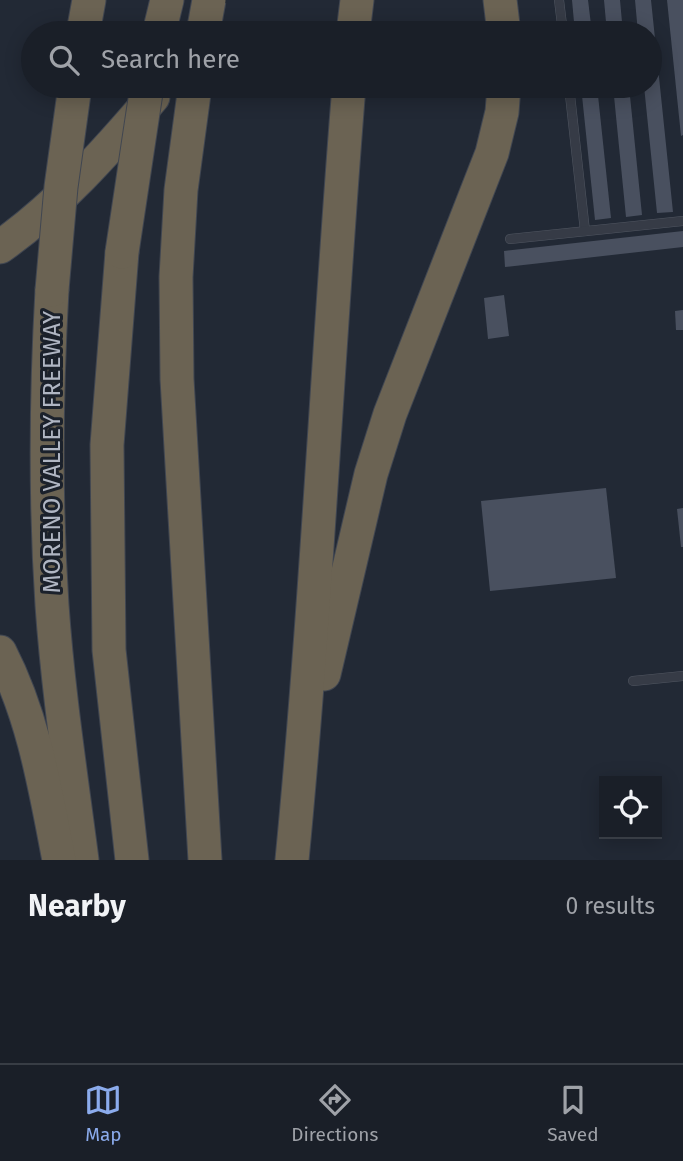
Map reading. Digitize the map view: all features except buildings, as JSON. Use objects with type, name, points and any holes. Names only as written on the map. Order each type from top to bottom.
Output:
[{"type":"highway","points":[[85,21],[89,0]]},
{"type":"highway","points":[[162,21],[167,0]]},
{"type":"highway","points":[[205,21],[209,0]]},
{"type":"highway","points":[[210,21],[224,0]]},
{"type":"highway","points":[[354,21],[357,0]]},
{"type":"highway","points":[[500,0],[503,21]]},
{"type":"highway","name":"MORENO VALLEY FREEWAY","points":[[73,98],[61,187],[52,290],[48,357],[47,481],[52,605],[63,718],[82,860]]},
{"type":"highway","points":[[132,860],[109,650],[107,445],[122,252],[145,98]]},
{"type":"highway","points":[[0,247],[20,233],[108,150],[153,98]]},
{"type":"highway","points":[[193,98],[181,190],[176,277],[177,379],[205,860]]},
{"type":"highway","points":[[292,860],[348,98]]},
{"type":"highway","points":[[300,778],[371,474],[390,414],[492,152],[503,98]]},
{"type":"highway","points":[[0,652],[25,707],[39,756],[59,860]]},
{"type":"lane","points":[[559,0],[562,21]]},
{"type":"lane","points":[[570,98],[585,231]]},
{"type":"lane","points":[[510,239],[683,221]]},
{"type":"lane","points":[[633,681],[683,676]]}]
